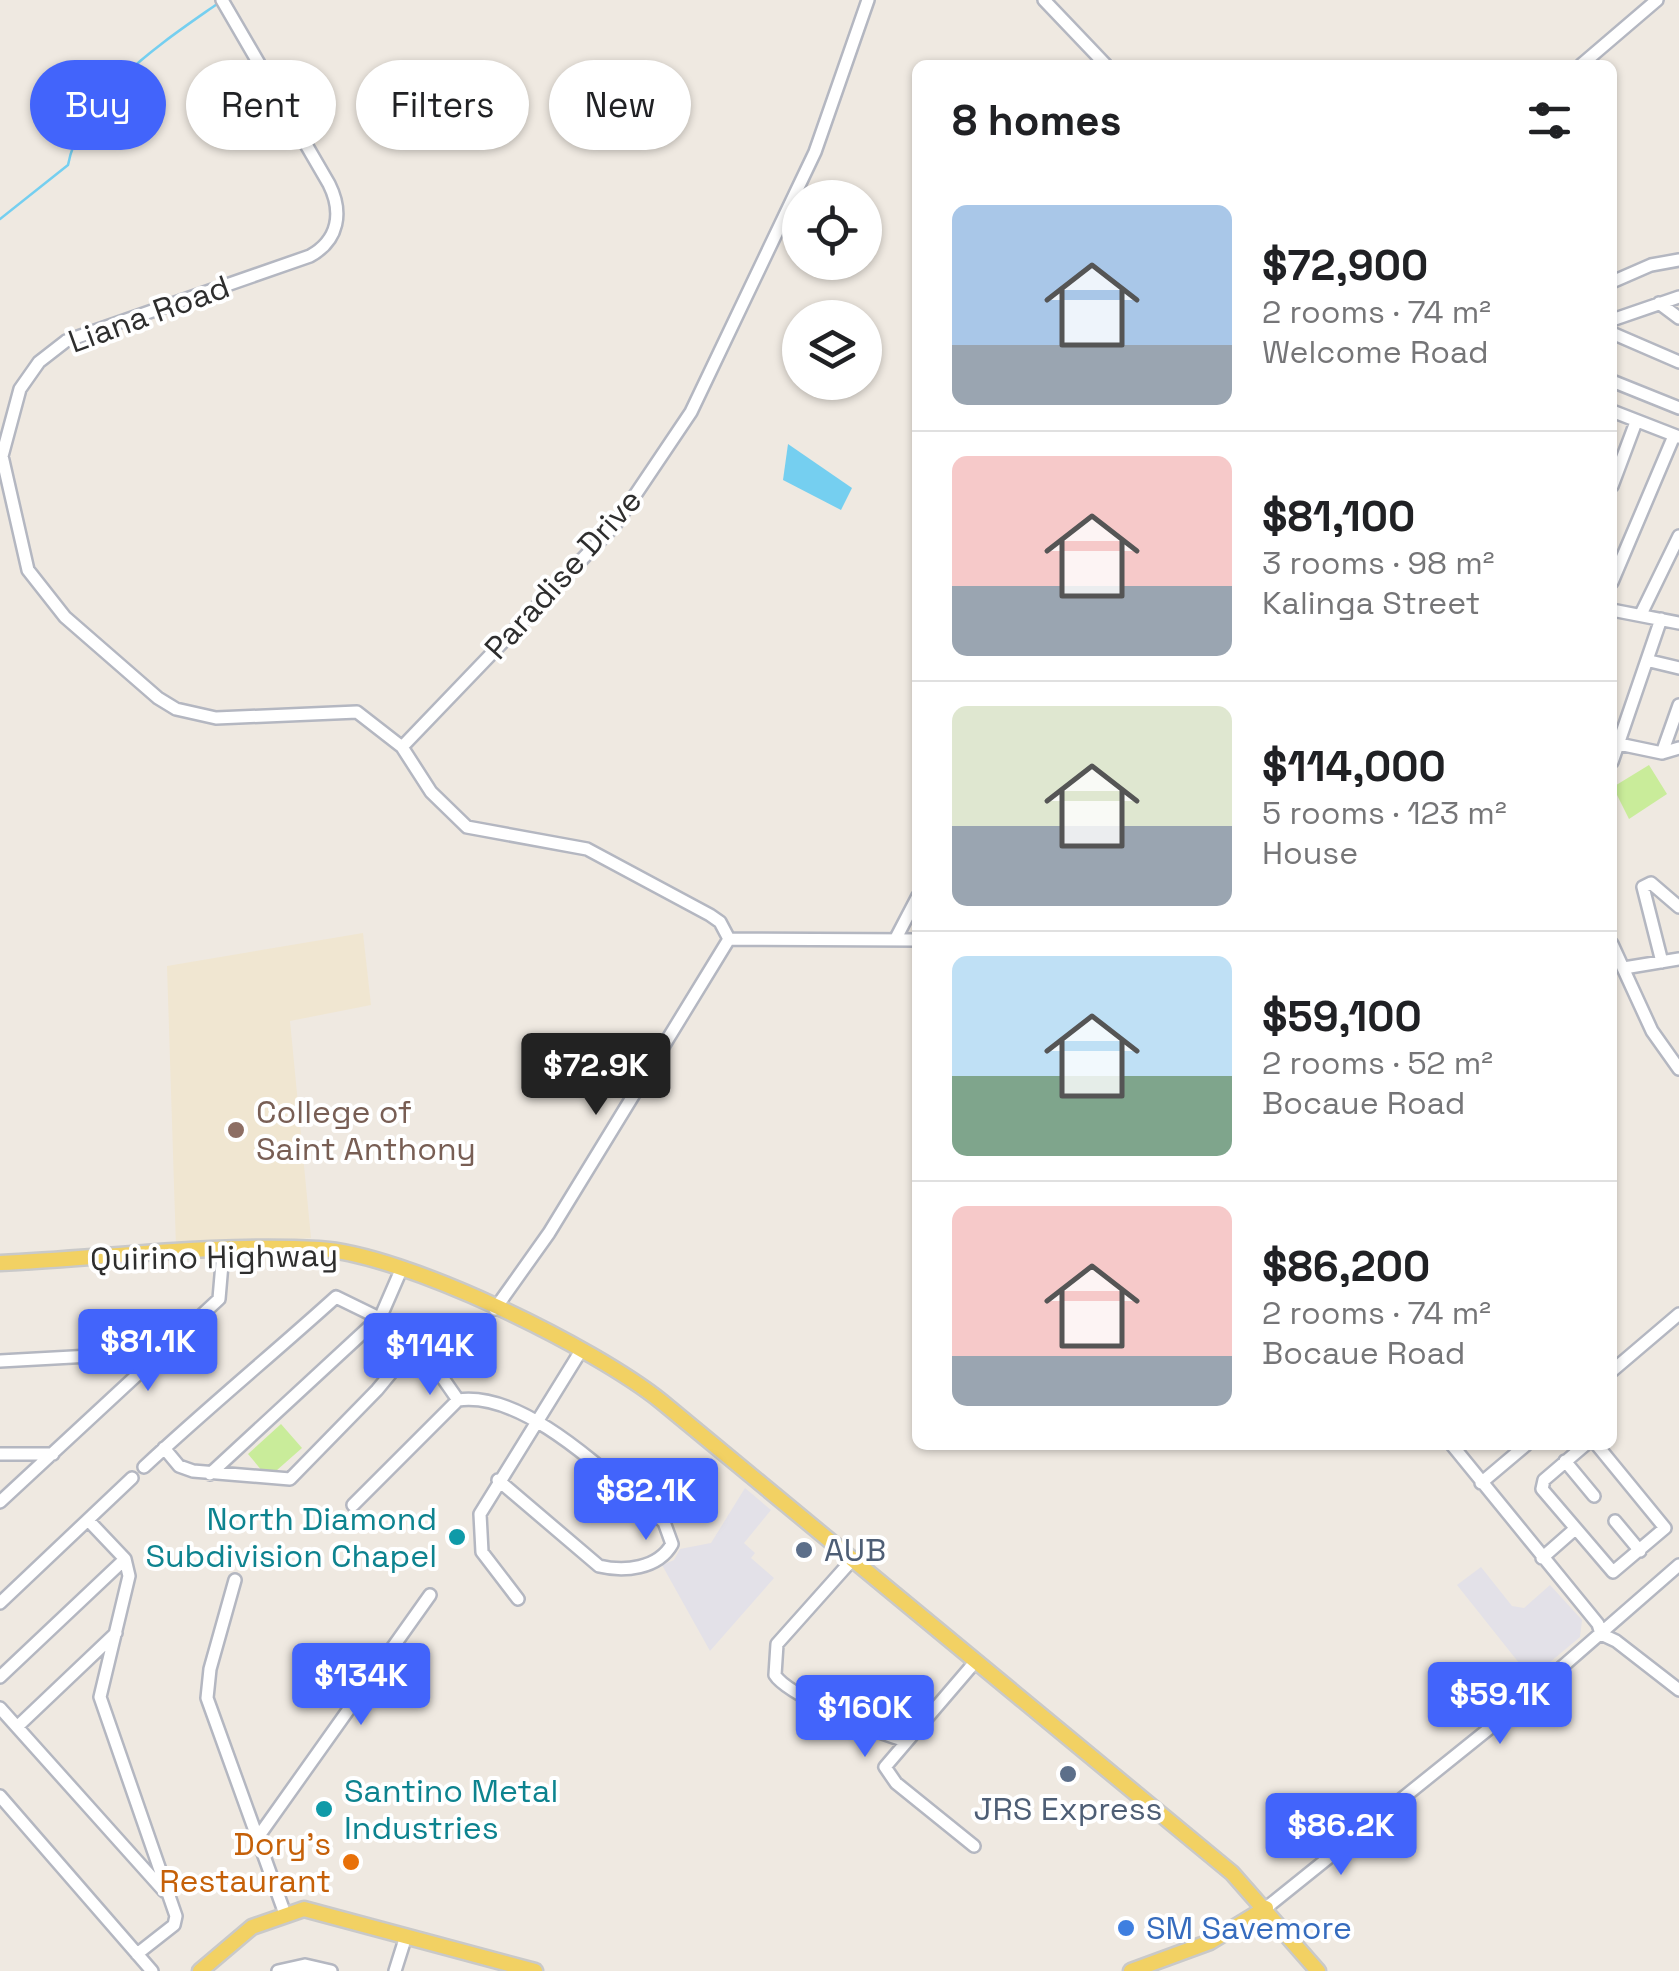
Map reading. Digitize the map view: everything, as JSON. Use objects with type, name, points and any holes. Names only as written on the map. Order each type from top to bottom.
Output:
[{"type":"main road","name":"Quirino Highway","points":[[0,1263],[316,1249],[347,1252],[402,1270],[582,1349],[662,1402],[1232,1874],[1318,1971]]},
{"type":"main road","points":[[1131,1971],[1210,1942],[1266,1908]]},
{"type":"main road","points":[[200,1971],[252,1927],[286,1914],[324,1912],[535,1971]]},
{"type":"street","name":"Liana Road","points":[[222,0],[338,202],[334,230],[325,246],[310,256],[84,332],[39,362],[20,389],[4,434],[2,456],[22,558],[65,617],[176,710],[216,718],[357,712],[402,748],[431,792],[467,827],[587,849],[720,922],[729,939]]},
{"type":"street","name":"Paradise Drive","points":[[402,748],[616,525],[668,450],[815,152],[868,0]]},
{"type":"street","points":[[1044,0],[1101,60]]},
{"type":"street","points":[[1588,60],[1657,0]]},
{"type":"street","points":[[1617,280],[1650,265],[1679,260]]},
{"type":"street","points":[[1617,318],[1679,297]]},
{"type":"street","points":[[1659,303],[1679,318]]},
{"type":"street","points":[[1617,335],[1679,362]]},
{"type":"street","points":[[1617,383],[1679,408]]},
{"type":"street","points":[[1617,413],[1677,437],[1617,571]]},
{"type":"street","points":[[1617,473],[1636,422]]},
{"type":"street","points":[[1641,614],[1679,536]]},
{"type":"street","points":[[1617,614],[1641,614],[1679,623]]},
{"type":"street","points":[[1617,749],[1650,661],[1660,620]]},
{"type":"street","points":[[1650,661],[1679,668]]},
{"type":"street","points":[[1662,753],[1679,705]]},
{"type":"street","points":[[1619,744],[1662,753],[1679,748]]},
{"type":"street","points":[[1662,962],[1643,887],[1651,883],[1679,907]]},
{"type":"street","points":[[894,940],[912,907]]},
{"type":"street","points":[[495,1309],[549,1233],[729,939],[912,940]]},
{"type":"street","points":[[1617,954],[1652,1031],[1679,1069]]},
{"type":"street","points":[[1624,968],[1679,959]]},
{"type":"street","points":[[0,1502],[218,1299],[223,1252]]},
{"type":"street","points":[[210,1474],[381,1316],[402,1270]]},
{"type":"street","points":[[144,1467],[164,1448],[336,1296],[420,1338],[377,1390],[294,1476],[210,1474],[180,1466],[164,1448]]},
{"type":"street","points":[[1617,1367],[1679,1314]]},
{"type":"street","points":[[518,1600],[488,1564],[479,1541],[480,1514],[582,1349]]},
{"type":"street","points":[[0,1361],[162,1352]]},
{"type":"street","points":[[442,1378],[458,1400]]},
{"type":"street","points":[[353,1505],[458,1400],[484,1400],[540,1422],[664,1522],[672,1544],[656,1562],[618,1570],[599,1566],[498,1480]]},
{"type":"street","points":[[1456,1450],[1598,1624],[1601,1634],[1616,1641],[1679,1690]]},
{"type":"street","points":[[1481,1483],[1520,1450]]},
{"type":"street","points":[[1579,1450],[1542,1484],[1613,1572],[1662,1532],[1664,1524],[1601,1450]]},
{"type":"street","points":[[0,1454],[53,1454]]},
{"type":"street","points":[[1566,1462],[1594,1496]]},
{"type":"street","points":[[0,1604],[132,1478]]},
{"type":"street","points":[[88,1520],[125,1559],[130,1587],[100,1697],[176,1916],[174,1925],[137,1954]]},
{"type":"street","points":[[1615,1521],[1640,1551]]},
{"type":"street","points":[[1542,1558],[1576,1530]]},
{"type":"street","points":[[0,1676],[125,1559]]},
{"type":"street","points":[[852,1560],[777,1644],[774,1674],[786,1688],[838,1710],[864,1728],[906,1742]]},
{"type":"street","points":[[1266,1908],[1368,1830],[1679,1564]]},
{"type":"street","points":[[235,1580],[210,1669],[207,1698],[286,1914]]},
{"type":"street","points":[[258,1837],[430,1596]]},
{"type":"street","points":[[18,1727],[116,1632]]},
{"type":"street","points":[[974,1846],[896,1784],[884,1767],[976,1662]]},
{"type":"street","points":[[0,1708],[167,1894]]},
{"type":"street","points":[[0,1796],[152,1971]]},
{"type":"street","points":[[395,1971],[406,1936]]},
{"type":"street","points":[[278,1971],[305,1966],[331,1971]]},
{"type":"shaded area","name":"College of Saint Anthony","points":[[363,933],[371,1005],[290,1021],[311,1238],[176,1248],[167,966]]},
{"type":"shaded area","points":[[745,1488],[771,1510],[744,1543],[755,1553],[751,1558],[774,1578],[710,1651],[662,1565],[674,1560],[680,1549],[711,1543]]},
{"type":"shaded area","points":[[1481,1567],[1512,1606],[1524,1608],[1550,1585],[1582,1620],[1580,1637],[1531,1678],[1457,1585]]},
{"type":"green space","points":[[1649,765],[1667,794],[1629,819],[1617,795],[1617,785]]},
{"type":"green space","points":[[281,1424],[302,1448],[268,1478],[248,1454]]},
{"type":"water","points":[[788,444],[852,488],[841,510],[783,480]]},
{"type":"waterway","points":[[0,219],[68,165],[89,116],[127,72],[217,4]]},
{"type":"place","name":"College of Saint Anthony","points":[[236,1130]]},
{"type":"place","name":"North Diamond Subdivision Chapel","points":[[457,1537]]},
{"type":"place","name":"AUB","points":[[804,1550]]},
{"type":"place","name":"JRS Express","points":[[1068,1774]]},
{"type":"place","name":"Santino Metal Industries","points":[[324,1809]]},
{"type":"place","name":"Dory's Restaurant","points":[[351,1862]]},
{"type":"place","name":"SM Savemore","points":[[1126,1928]]}]
